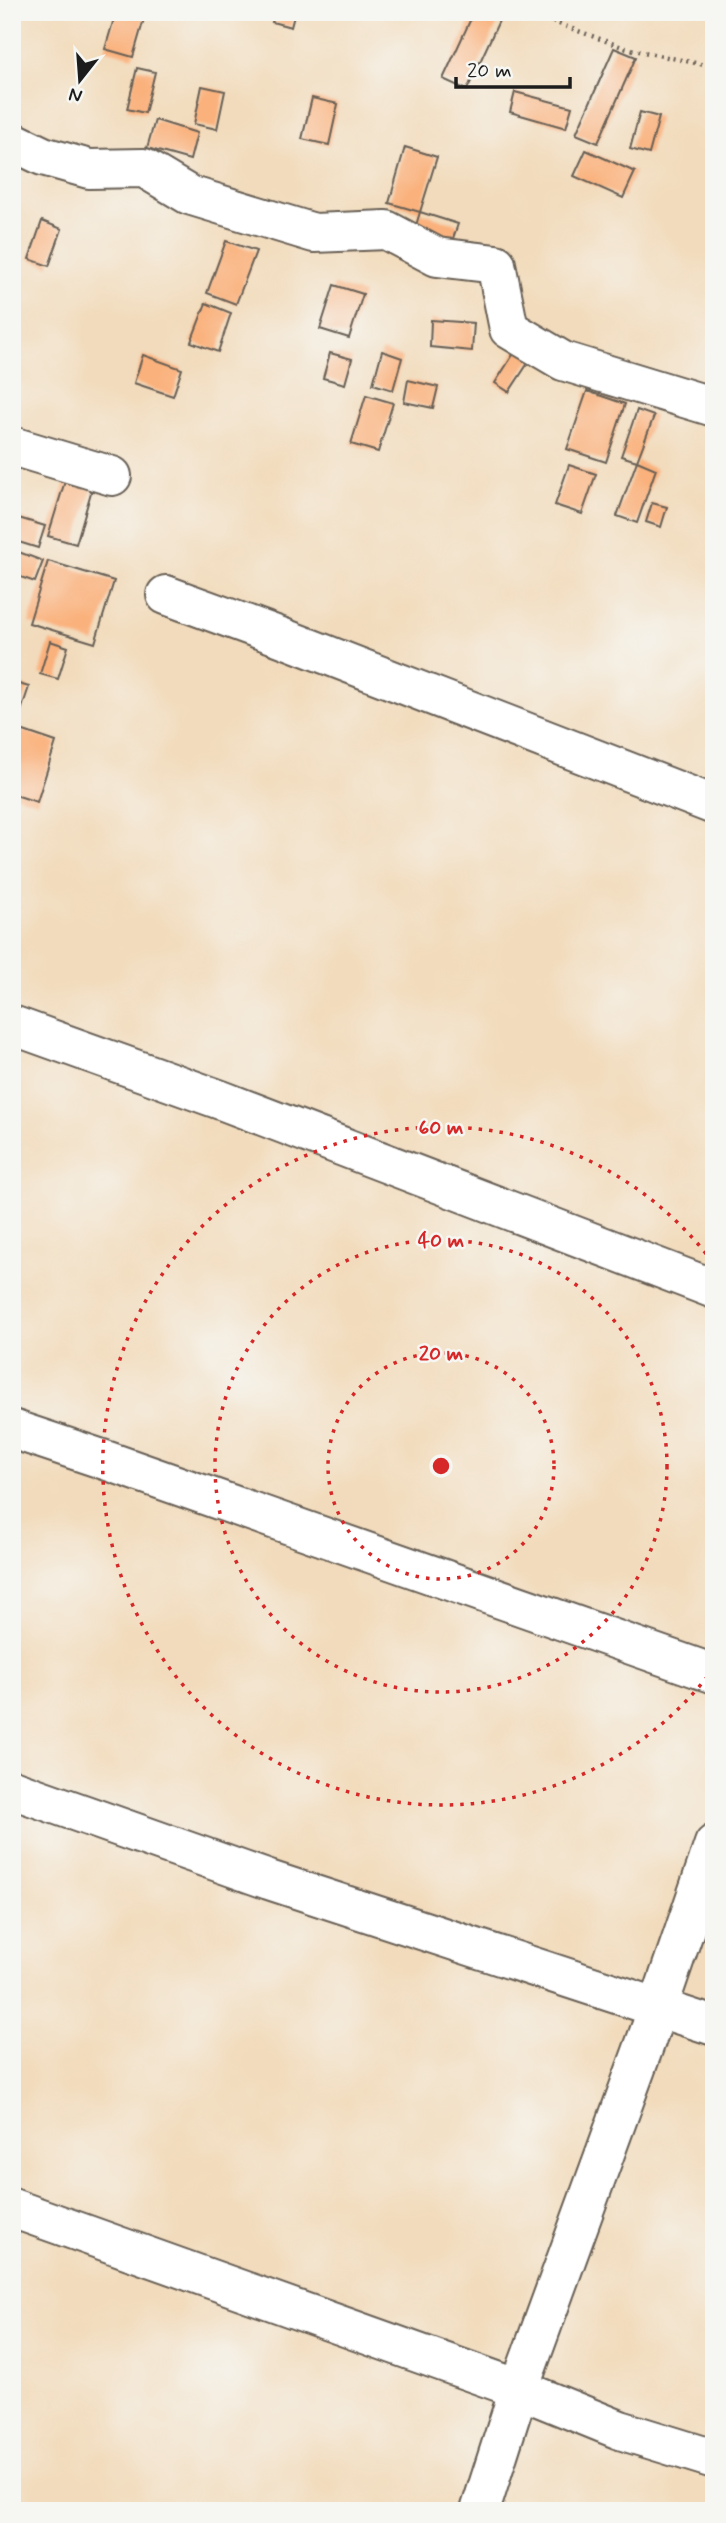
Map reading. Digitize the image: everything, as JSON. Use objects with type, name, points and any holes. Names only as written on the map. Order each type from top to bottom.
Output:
[{"type":"street","points":[[12,141],[43,156],[89,169],[144,168],[189,195],[314,233],[386,230],[437,257],[496,264],[509,329],[563,360],[713,405]]},
{"type":"street","points":[[12,446],[112,476]]},
{"type":"street","points":[[166,595],[714,805]]},
{"type":"street","points":[[12,1025],[234,1105],[714,1289]]},
{"type":"street","points":[[12,1429],[714,1674]]},
{"type":"street","points":[[12,1789],[269,1880],[714,2026]]},
{"type":"street","points":[[480,2511],[519,2389],[658,2008],[714,1844]]},
{"type":"street","points":[[12,2208],[519,2389],[620,2430],[714,2459]]},
{"type":"path","points":[[526,12],[625,48],[714,67]]},
{"type":"building","points":[[116,12],[146,12],[133,57],[105,49]]},
{"type":"building","points":[[275,12],[295,12],[291,27],[272,22]]},
{"type":"building","points":[[474,12],[503,12],[467,90],[443,79]]},
{"type":"building","points":[[614,48],[636,57],[598,143],[576,134]]},
{"type":"building","points":[[137,68],[155,72],[145,113],[127,109]]},
{"type":"building","points":[[202,86],[225,91],[217,129],[194,124]]},
{"type":"building","points":[[515,92],[572,107],[566,128],[510,112]]},
{"type":"building","points":[[312,98],[338,104],[329,145],[302,139]]},
{"type":"building","points":[[640,112],[659,117],[649,154],[630,149]]},
{"type":"building","points":[[155,120],[197,133],[190,160],[147,148]]},
{"type":"building","points":[[405,147],[437,157],[420,212],[389,203]]},
{"type":"building","points":[[586,150],[635,172],[623,198],[574,176]]},
{"type":"building","points":[[420,212],[458,224],[449,250],[412,239]]},
{"type":"building","points":[[42,221],[62,229],[49,266],[29,259]]},
{"type":"building","points":[[226,241],[256,251],[236,304],[207,293]]},
{"type":"building","points":[[334,285],[363,294],[349,338],[320,329]]},
{"type":"building","points":[[206,303],[231,313],[218,352],[191,342]]},
{"type":"building","points":[[431,320],[474,323],[472,351],[430,347]]},
{"type":"building","points":[[518,347],[532,357],[509,392],[495,383]]},
{"type":"building","points":[[382,351],[402,358],[393,390],[373,384]]},
{"type":"building","points":[[330,353],[352,359],[345,384],[323,378]]},
{"type":"building","points":[[143,355],[182,369],[173,396],[134,383]]},
{"type":"building","points":[[408,380],[438,387],[433,408],[404,402]]},
{"type":"building","points":[[587,391],[625,404],[606,462],[567,449]]},
{"type":"building","points":[[366,395],[393,403],[378,452],[351,444]]},
{"type":"building","points":[[637,410],[654,416],[637,461],[621,456]]},
{"type":"building","points":[[637,461],[656,469],[637,523],[617,516]]},
{"type":"building","points":[[569,465],[596,474],[582,514],[555,505]]},
{"type":"building","points":[[65,481],[92,489],[76,544],[48,536]]},
{"type":"building","points":[[652,503],[667,507],[661,527],[646,522]]},
{"type":"building","points":[[12,516],[45,526],[38,548],[12,540]]},
{"type":"building","points":[[16,551],[43,561],[35,582],[12,574],[12,560]]},
{"type":"building","points":[[48,561],[114,581],[95,643],[29,623]]},
{"type":"building","points":[[50,641],[68,647],[58,679],[40,674]]},
{"type":"building","points":[[12,682],[29,687],[20,714],[12,711]]},
{"type":"building","points":[[12,727],[56,742],[37,802],[12,794]]}]
